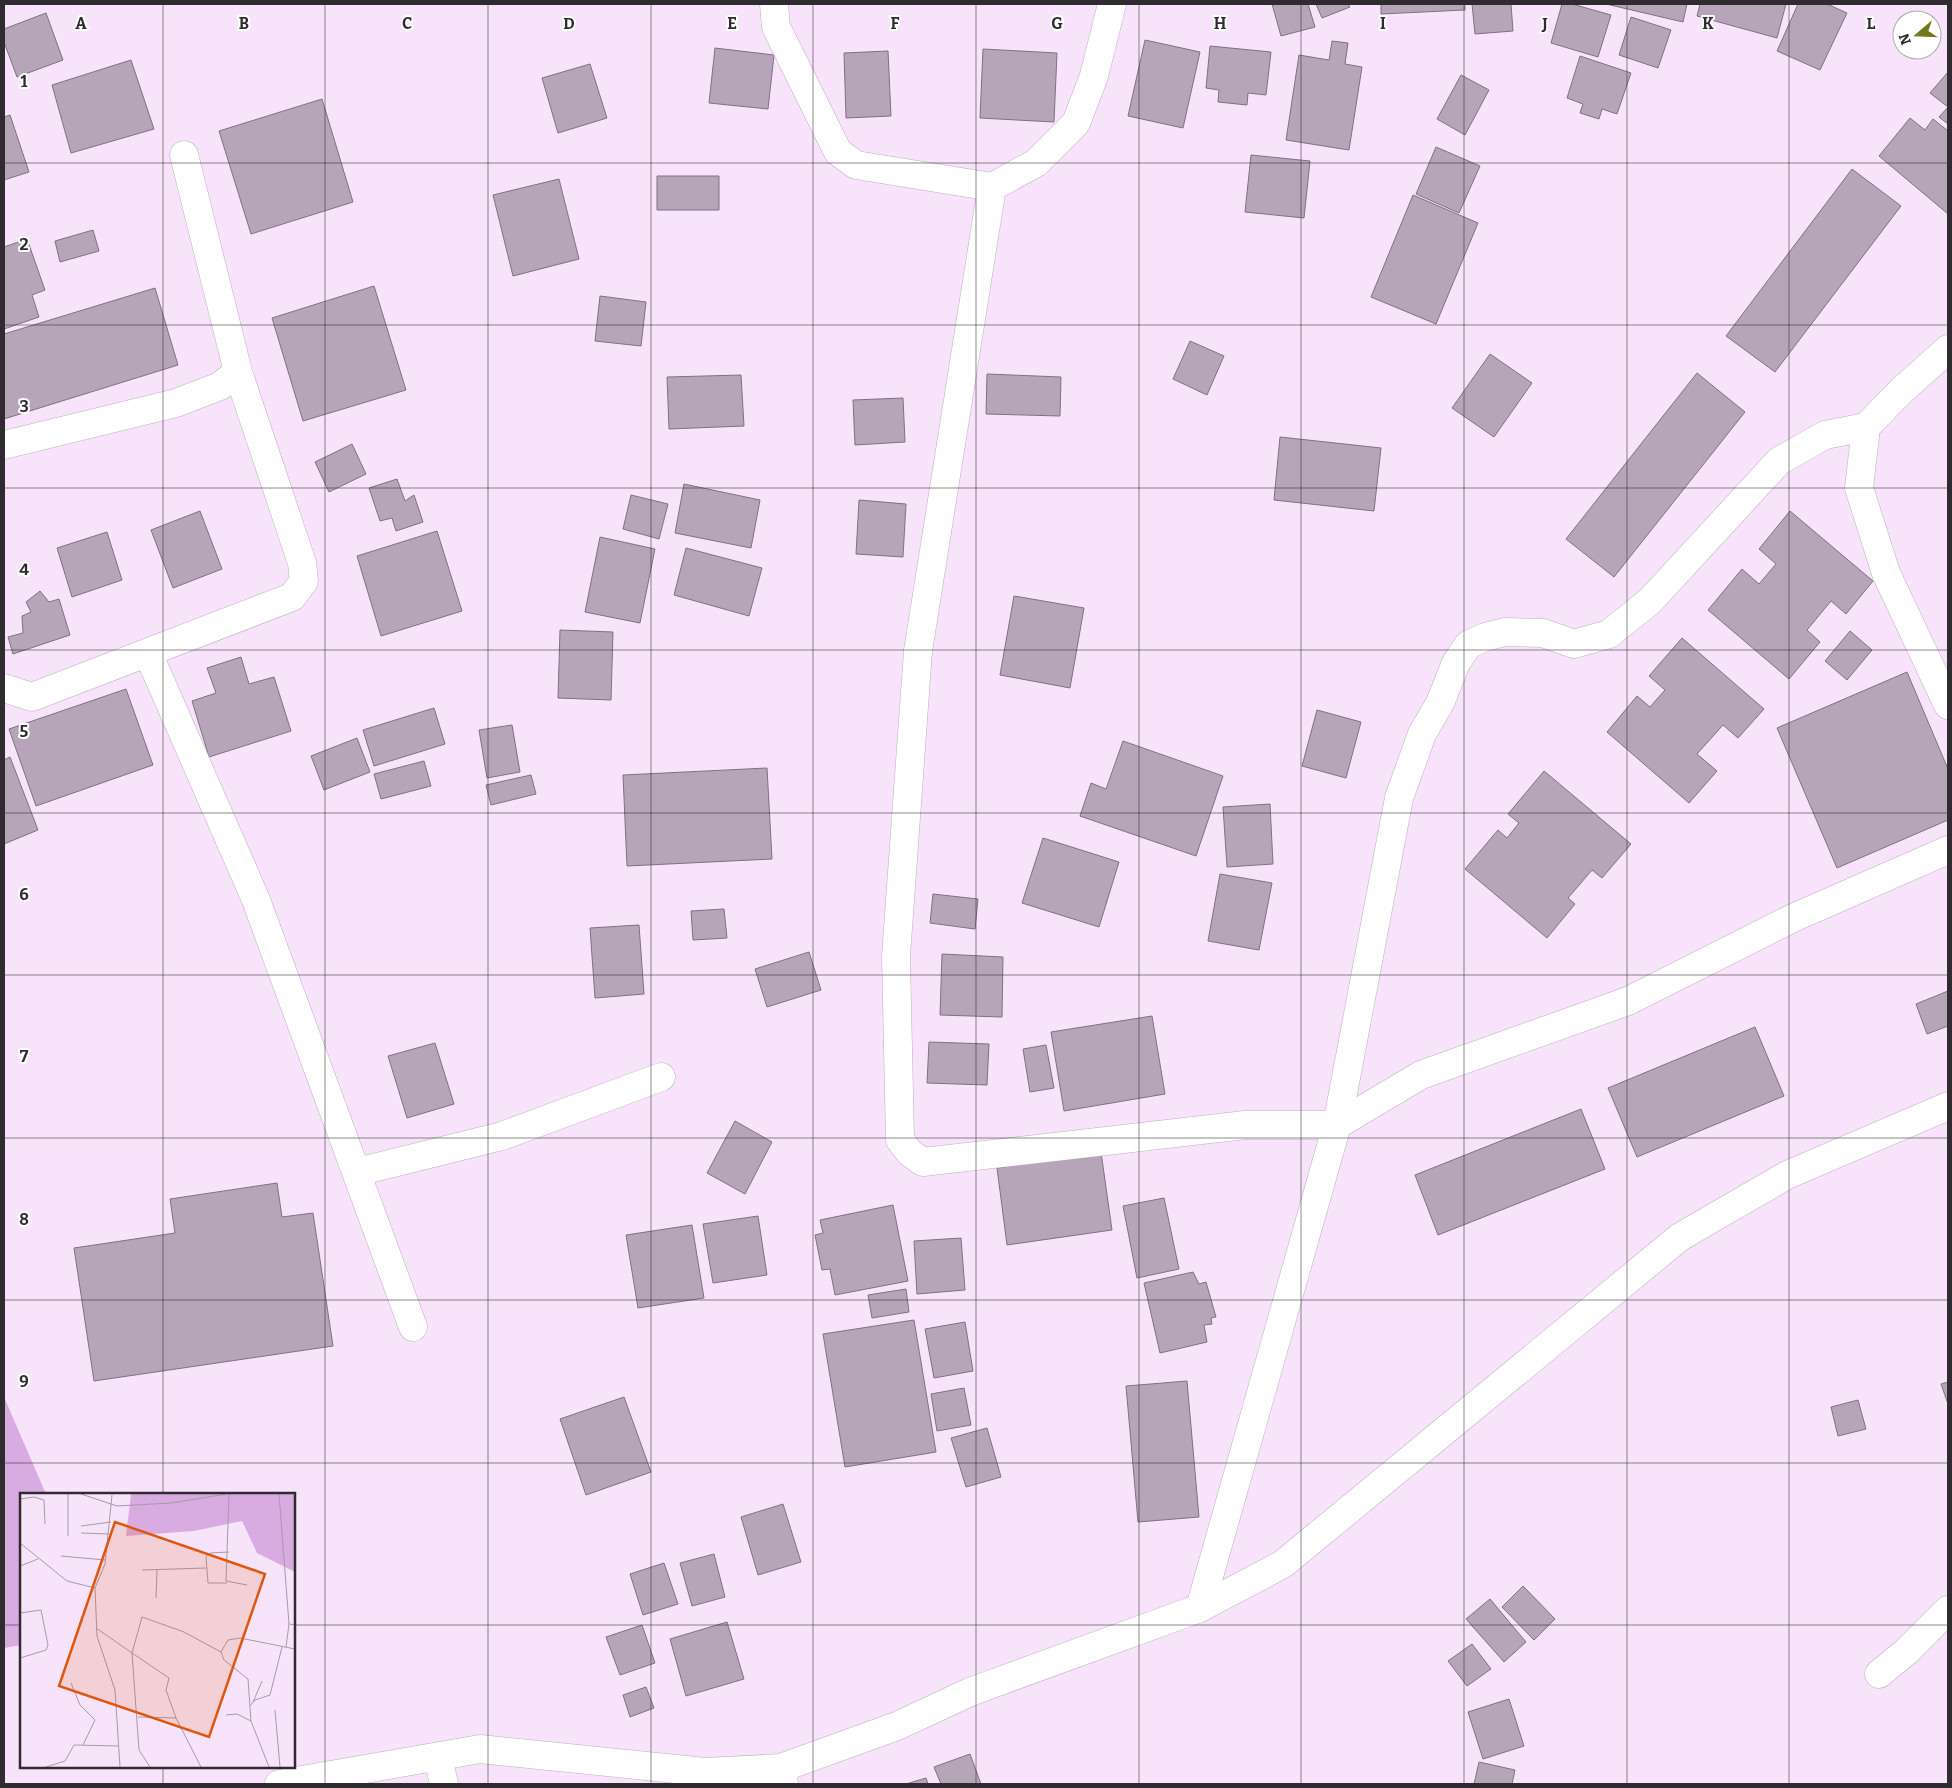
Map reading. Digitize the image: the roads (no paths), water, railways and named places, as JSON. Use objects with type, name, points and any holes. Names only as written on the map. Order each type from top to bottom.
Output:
[{"type":"street","points":[[774,4],[776,27],[838,152],[856,164],[992,187],[1036,163],[1076,123],[1094,76],[1112,4]]},
{"type":"street","points":[[4,688],[32,697],[292,597],[304,581],[302,563],[238,372],[184,155]]},
{"type":"street","points":[[992,187],[918,651],[896,956],[900,1140],[910,1153],[923,1162],[1245,1125],[1337,1125],[1421,1075],[1628,1001],[1795,917],[1948,850]]},
{"type":"street","points":[[1200,1608],[1337,1125],[1399,798],[1422,734],[1440,703],[1456,663],[1468,645],[1485,637],[1505,632],[1543,633],[1574,644],[1609,634],[1650,602],[1779,461],[1825,435],[1866,427],[1900,392],[1948,350]]},
{"type":"street","points":[[4,445],[176,403],[220,386],[238,372]]},
{"type":"street","points":[[1866,427],[1859,488],[1886,573],[1948,705]]},
{"type":"street","points":[[148,653],[256,900],[357,1172],[412,1327]]},
{"type":"street","points":[[357,1172],[502,1136],[661,1077]]},
{"type":"street","points":[[279,1784],[480,1749],[705,1772],[783,1776],[970,1692],[1200,1608],[1282,1564],[1680,1237],[1787,1175],[1948,1106]]},
{"type":"street","points":[[1879,1674],[1907,1651],[1948,1610]]},
{"type":"street","points":[[438,1757],[444,1784]]}]
